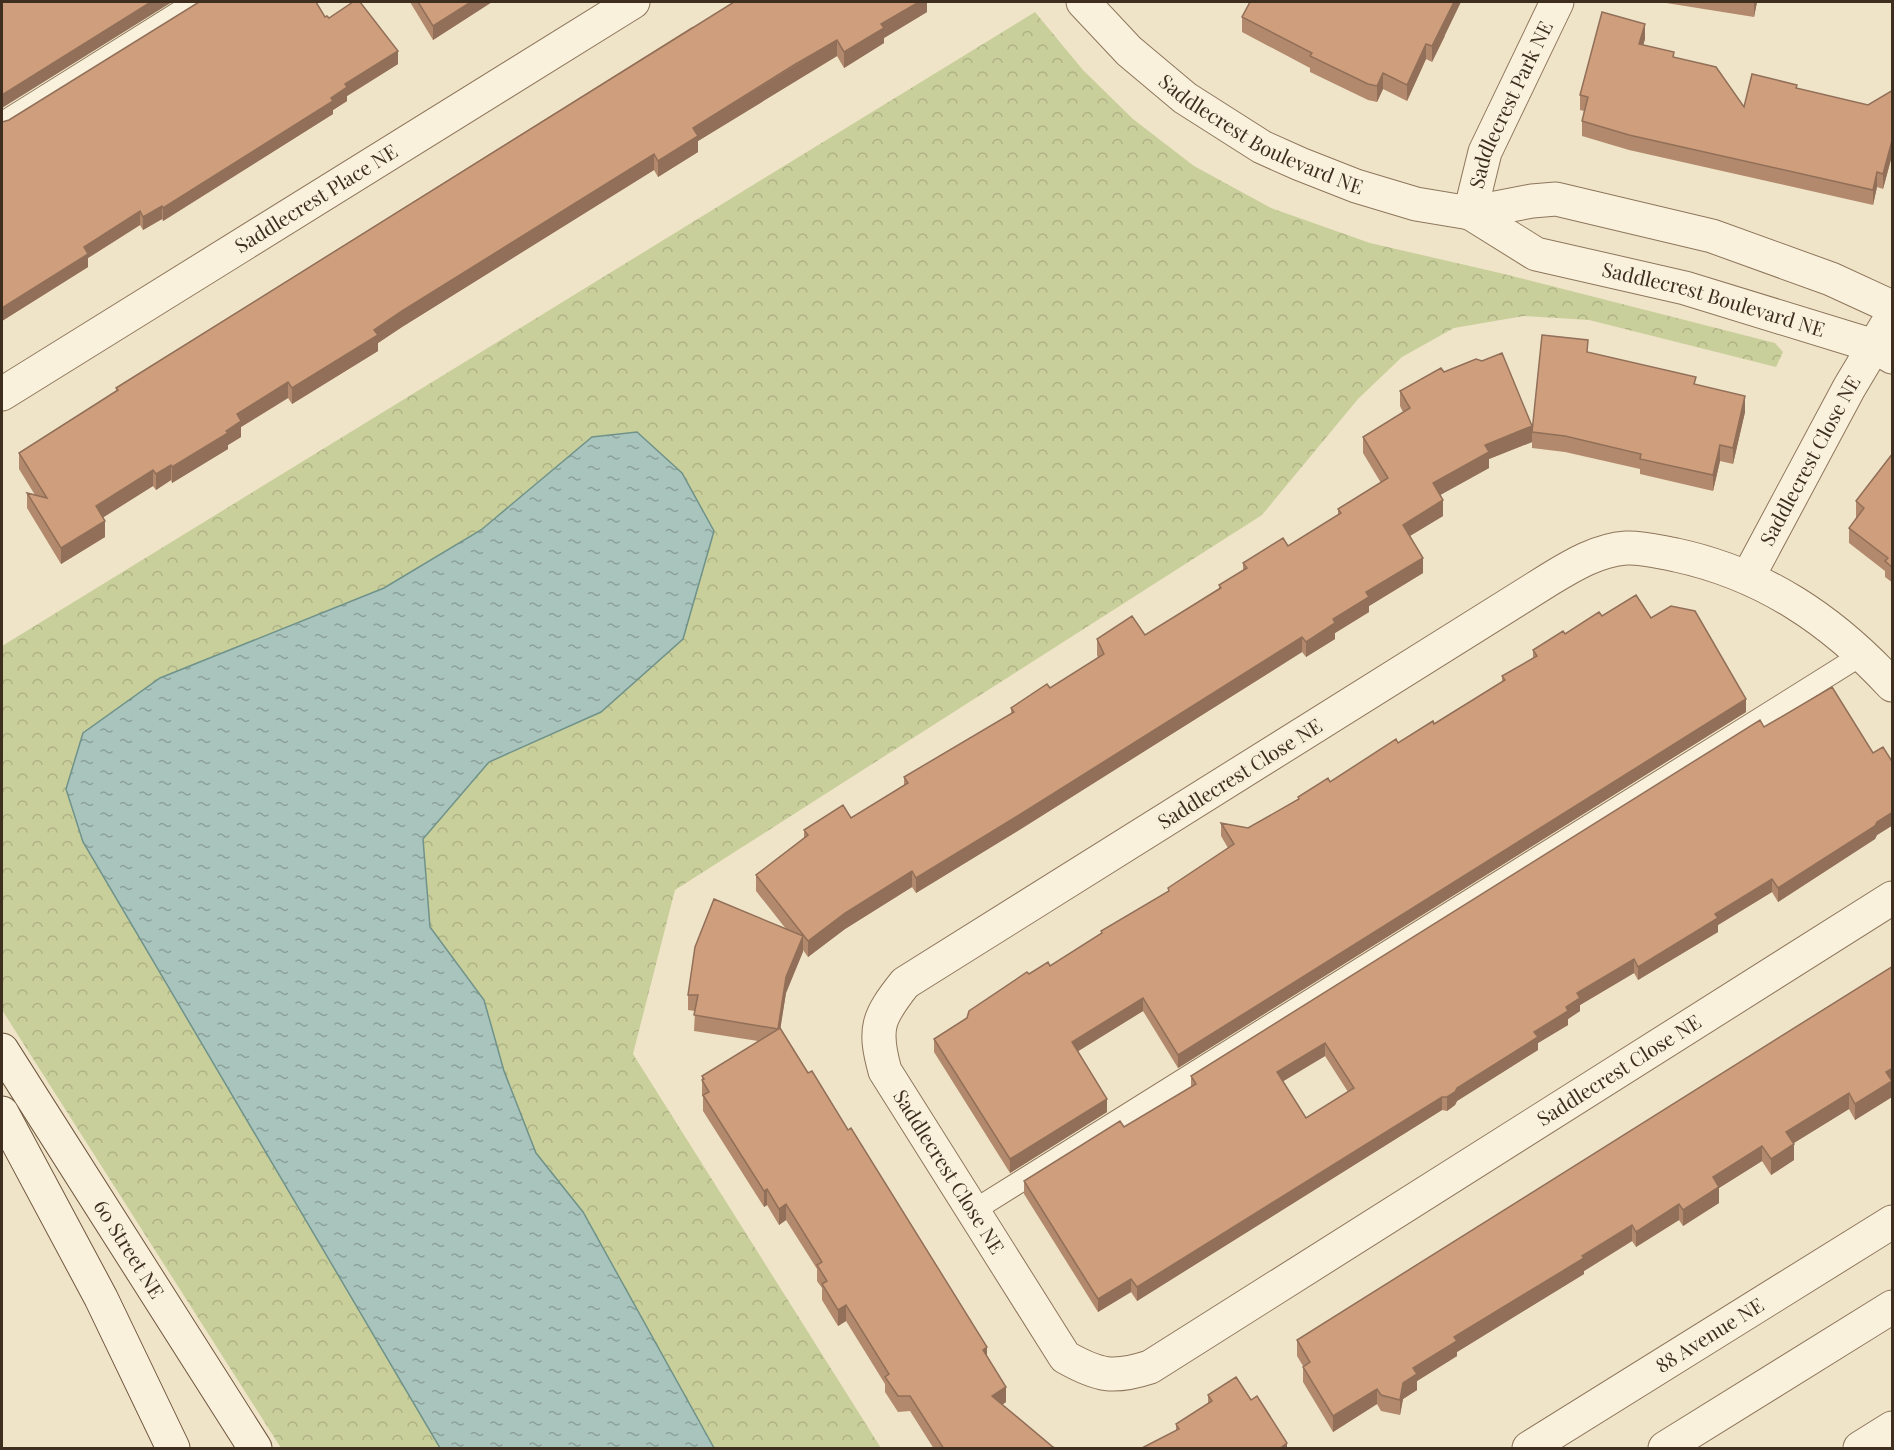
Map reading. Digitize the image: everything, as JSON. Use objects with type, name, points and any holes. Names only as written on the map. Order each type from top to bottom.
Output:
[{"type":"street","name":"Saddlecrest Place NE","points":[[2,394],[633,2]]},
{"type":"street","name":"Saddlecrest Boulevard NE","points":[[1083,2],[1129,51],[1185,98],[1262,147],[1356,186],[1416,204],[1470,213],[1532,201],[1556,199],[1712,236],[1831,279],[1893,307]]},
{"type":"street","name":"Saddlecrest Park NE","points":[[1470,213],[1485,152],[1557,2]]},
{"type":"street","name":"Saddlecrest Boulevard NE","points":[[1470,213],[1536,254],[1685,288],[1883,351]]},
{"type":"street","name":"Saddlecrest Close NE","points":[[1748,577],[1849,388],[1883,351],[1893,316]]},
{"type":"street","name":"Saddlecrest Close NE","points":[[1893,685],[1863,654],[1828,625],[1791,599],[1748,577],[1705,561],[1650,550],[1626,548],[1605,552],[1578,562],[905,982],[879,1022],[879,1047],[885,1071],[1065,1357],[1104,1375],[1127,1374],[1150,1367],[1893,898]]},
{"type":"street","name":"60 Street NE","points":[[2,1050],[255,1449]]},
{"type":"street","points":[[2,1113],[101,1298],[173,1449]]},
{"type":"street","name":"88 Avenue NE","points":[[1529,1449],[1893,1222]]},
{"type":"street","points":[[1665,1449],[1893,1307]]},
{"type":"street","points":[[1860,1449],[1893,1428]]},
{"type":"lane","points":[[2,123],[195,2]]},
{"type":"lane","points":[[973,1211],[1863,654]]},
{"type":"green space","points":[[1035,12],[1083,70],[1133,119],[1194,166],[1271,208],[1370,243],[1500,273],[1775,343],[1783,352],[1776,367],[1589,320],[1524,316],[1454,328],[1402,357],[1358,399],[1262,515],[675,890],[633,1054],[881,1448],[281,1448],[2,1010],[2,646]]},
{"type":"water","points":[[637,432],[682,473],[714,531],[683,639],[601,712],[489,762],[423,839],[430,927],[484,1000],[504,1071],[536,1153],[583,1212],[714,1448],[440,1448],[83,842],[66,789],[83,733],[160,678],[384,588],[481,530],[592,437]]},
{"type":"building","points":[[2,2],[151,2],[2,95]]},
{"type":"building","points":[[199,2],[316,2],[325,17],[329,18],[353,2],[360,2],[398,51],[345,84],[347,87],[331,98],[333,101],[163,208],[162,206],[143,217],[140,211],[84,247],[88,254],[2,308],[2,122],[9,120]]},
{"type":"building","points":[[418,2],[471,2],[433,26]]},
{"type":"building","points":[[734,2],[919,2],[881,24],[884,28],[844,52],[837,40],[794,65],[693,128],[698,136],[658,161],[654,154],[402,311],[374,330],[378,335],[292,388],[288,382],[237,414],[241,421],[226,431],[228,433],[172,467],[171,465],[156,474],[153,470],[96,506],[105,521],[61,548],[27,493],[47,498],[19,453],[118,390],[116,388]]},
{"type":"building","points":[[1250,2],[1454,2],[1432,46],[1426,44],[1407,85],[1383,73],[1377,86],[1368,84],[1310,56],[1312,53],[1242,17]]},
{"type":"building","points":[[1602,12],[1645,24],[1639,44],[1674,52],[1673,57],[1716,67],[1744,107],[1752,74],[1797,85],[1796,88],[1868,105],[1893,90],[1893,137],[1883,174],[1877,172],[1873,190],[1629,135],[1582,121],[1588,97],[1580,95]]},
{"type":"building","points":[[1542,335],[1588,340],[1587,352],[1696,377],[1694,384],[1745,396],[1733,448],[1720,445],[1713,475],[1640,459],[1641,454],[1565,436],[1532,432]]},
{"type":"building","points":[[1502,353],[1532,426],[1485,445],[1489,452],[1433,483],[1443,500],[1403,525],[1423,558],[1366,592],[1369,597],[1333,619],[1335,623],[1306,642],[1302,637],[916,878],[912,871],[845,913],[808,941],[756,875],[808,835],[804,830],[843,805],[851,818],[908,783],[904,777],[1014,712],[1011,708],[1047,684],[1050,688],[1104,654],[1097,639],[1132,616],[1145,635],[1221,588],[1219,585],[1247,568],[1243,563],[1283,538],[1288,546],[1341,513],[1338,509],[1388,478],[1363,437],[1410,408],[1400,391],[1441,368],[1444,372],[1476,359],[1482,361]]},
{"type":"building","points":[[1893,453],[1893,568],[1885,561],[1888,558],[1849,528],[1864,508],[1856,501]]},
{"type":"building","points":[[1636,595],[1651,618],[1671,606],[1695,611],[1746,699],[1178,1055],[1143,998],[1072,1042],[1107,1099],[1010,1159],[934,1039],[967,1018],[969,1011],[1027,972],[1029,974],[1048,962],[1050,966],[1102,933],[1101,931],[1169,891],[1168,888],[1234,844],[1221,823],[1248,828],[1299,799],[1298,797],[1328,778],[1330,782],[1396,739],[1398,743],[1433,721],[1434,724],[1505,680],[1502,676],[1537,656],[1533,650],[1563,631],[1565,634],[1599,612],[1602,616]]},
{"type":"building","points":[[1832,687],[1873,753],[1883,747],[1893,763],[1893,812],[1778,888],[1772,879],[1715,914],[1718,918],[1638,967],[1634,959],[1577,993],[1580,998],[1566,1007],[1568,1011],[1534,1032],[1538,1037],[1457,1088],[1455,1092],[1442,1097],[1137,1287],[1131,1279],[1098,1299],[1024,1181],[1120,1121],[1124,1127],[1196,1084],[1191,1076],[1760,720],[1764,727]],"holes":[[[1325,1043],[1354,1088],[1306,1118],[1277,1072]]]},
{"type":"building","points":[[714,899],[803,936],[786,977],[778,1029],[694,1015],[698,995],[688,995],[695,947]]},
{"type":"building","points":[[1893,966],[1893,1068],[1886,1072],[1892,1081],[1855,1104],[1849,1093],[1786,1132],[1794,1144],[1771,1159],[1762,1146],[1713,1177],[1719,1187],[1683,1210],[1679,1204],[1636,1232],[1632,1225],[1582,1256],[1584,1258],[1454,1337],[1457,1341],[1413,1368],[1417,1374],[1403,1383],[1400,1400],[1381,1395],[1377,1389],[1333,1416],[1303,1367],[1310,1362],[1297,1340]]},
{"type":"building","points":[[780,1028],[808,1073],[812,1071],[848,1130],[851,1128],[987,1347],[983,1350],[1006,1387],[992,1396],[1057,1449],[944,1449],[910,1396],[898,1396],[885,1377],[889,1374],[846,1305],[838,1310],[822,1284],[827,1281],[817,1265],[822,1262],[786,1204],[779,1209],[767,1189],[764,1191],[703,1095],[709,1092],[702,1076]]},
{"type":"building","points":[[1236,1377],[1251,1400],[1257,1396],[1287,1443],[1279,1449],[1140,1449],[1179,1429],[1176,1424],[1212,1401],[1208,1395]]}]
